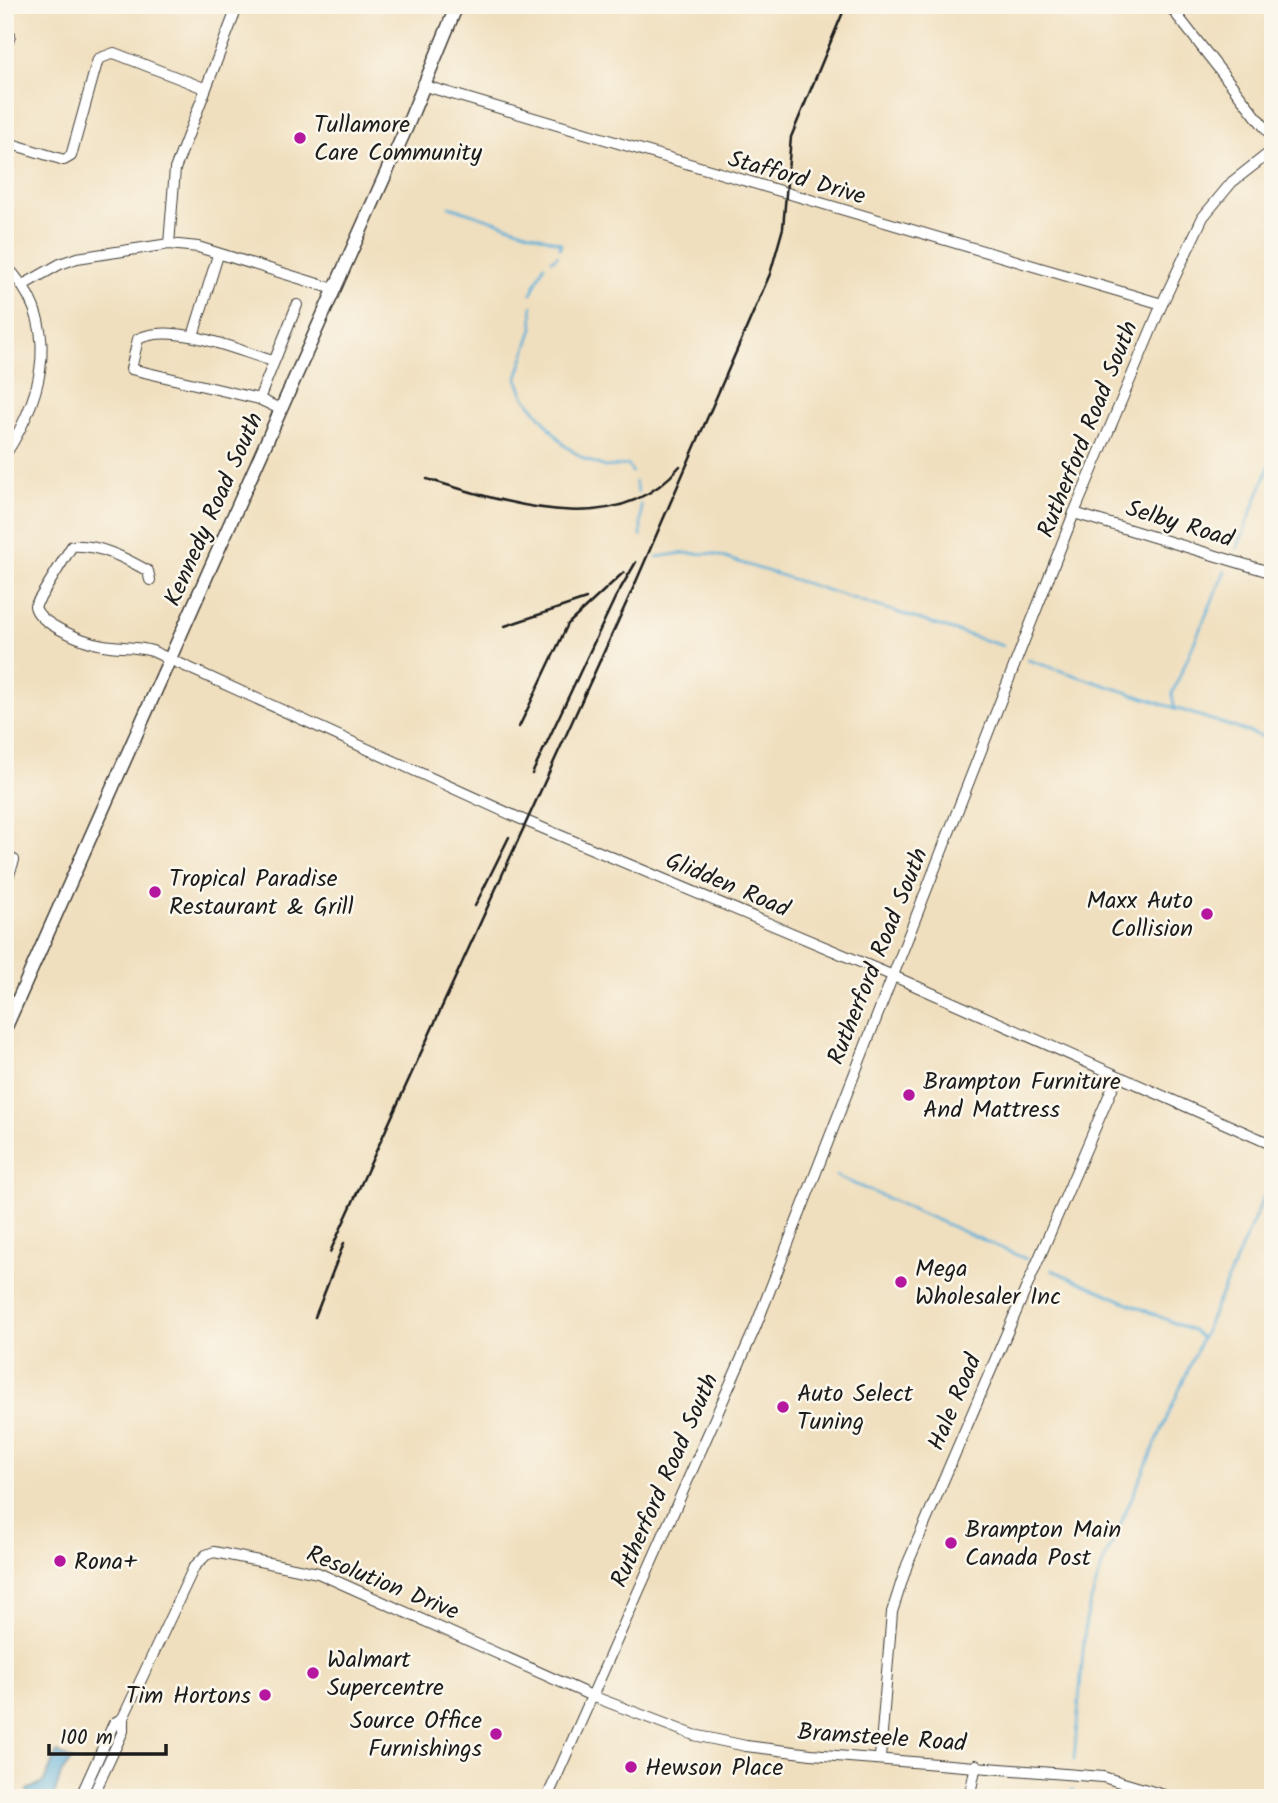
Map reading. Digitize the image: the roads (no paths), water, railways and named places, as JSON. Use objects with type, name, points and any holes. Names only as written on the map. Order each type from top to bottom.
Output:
[{"type":"main road","name":"Kennedy Road South","points":[[5,1029],[334,289],[457,5]]},
{"type":"street","points":[[169,244],[175,169],[238,5]]},
{"type":"street","points":[[1169,5],[1273,138]]},
{"type":"street","points":[[5,23],[10,36],[5,48]]},
{"type":"street","points":[[5,142],[64,160],[71,156],[98,59],[107,54],[114,53],[204,88]]},
{"type":"street","name":"Stafford Drive","points":[[422,85],[1162,304]]},
{"type":"street","name":"Rutherford Road South","points":[[547,1798],[755,1328],[1074,513],[1162,304],[1203,217],[1232,182],[1273,150]]},
{"type":"street","points":[[23,285],[60,264],[77,258],[169,244],[198,247],[334,289]]},
{"type":"street","points":[[193,336],[218,255]]},
{"type":"street","points":[[5,265],[23,285],[37,316],[43,353],[39,382],[21,430],[5,455]]},
{"type":"street","points":[[259,399],[298,304]]},
{"type":"street","points":[[273,361],[193,336],[148,334],[138,339],[131,369],[259,399],[280,409]]},
{"type":"street","name":"Selby Road","points":[[1074,513],[1273,573]]},
{"type":"street","name":"Glidden Road","points":[[150,580],[148,571],[127,559],[86,545],[72,546],[35,606],[36,611],[44,622],[102,645],[139,647],[168,659],[521,820],[891,975],[1273,1144]]},
{"type":"street","points":[[5,856],[14,860],[6,883]]},
{"type":"street","name":"Hale Road","points":[[880,1757],[892,1612],[907,1565],[1117,1077]]},
{"type":"street","name":"Resolution Drive","points":[[92,1798],[123,1731],[123,1718],[194,1567],[199,1560],[214,1552],[318,1573],[592,1696]]},
{"type":"street","name":"Bramsteele Road","points":[[592,1696],[694,1735],[722,1741],[811,1754],[880,1757],[1103,1777],[1174,1798]]},
{"type":"street","name":"Resolution Drive","points":[[80,1798],[114,1724],[123,1718]]},
{"type":"street","points":[[969,1798],[976,1765]]},
{"type":"water","points":[[57,1752],[71,1760],[61,1774],[54,1796],[27,1797],[27,1790],[44,1782]]},
{"type":"waterway","points":[[449,206],[561,243],[560,248]]},
{"type":"waterway","points":[[552,260],[558,255]]},
{"type":"waterway","points":[[531,294],[544,265]]},
{"type":"waterway","points":[[532,306],[533,328],[517,378],[524,396],[564,445],[584,459],[605,467],[628,465],[632,472]]},
{"type":"waterway","points":[[1237,549],[1273,457]]},
{"type":"waterway","points":[[635,482],[638,492]]},
{"type":"waterway","points":[[641,504],[641,536]]},
{"type":"waterway","points":[[657,557],[683,553],[713,554],[1003,646]]},
{"type":"waterway","points":[[1175,710],[1172,694],[1225,571]]},
{"type":"waterway","points":[[1028,660],[1273,740]]},
{"type":"waterway","points":[[836,1176],[1026,1259]]},
{"type":"waterway","points":[[1074,1760],[1086,1617],[1102,1566],[1273,1176]]},
{"type":"waterway","points":[[1052,1270],[1195,1332],[1201,1338]]},
{"type":"waterway","points":[[1071,1798],[1072,1790]]},
{"type":"railway","points":[[330,1252],[635,584],[770,274],[783,228],[791,137],[846,5]]},
{"type":"railway","points":[[427,479],[525,505],[560,510],[593,510],[625,504],[654,490],[680,466]]},
{"type":"railway","points":[[532,774],[615,598],[636,562]]},
{"type":"railway","points":[[519,727],[568,624],[624,572]]},
{"type":"railway","points":[[505,626],[586,599]]},
{"type":"railway","points":[[475,906],[509,837]]},
{"type":"railway","points":[[315,1317],[344,1243]]},
{"type":"place","name":"Tullamore Care Community","points":[[300,138]]},
{"type":"place","name":"Tropical Paradise Restaurant & Grill","points":[[155,892]]},
{"type":"place","name":"Maxx Auto Collision","points":[[1207,914]]},
{"type":"place","name":"Brampton Furniture And Mattress","points":[[909,1095]]},
{"type":"place","name":"Mega Wholesaler Inc","points":[[901,1282]]},
{"type":"place","name":"Auto Select Tuning","points":[[783,1407]]},
{"type":"place","name":"Brampton Main Canada Post","points":[[951,1543]]},
{"type":"place","name":"Rona+","points":[[60,1561]]},
{"type":"place","name":"Walmart Supercentre","points":[[313,1673]]},
{"type":"place","name":"Tim Hortons","points":[[265,1695]]},
{"type":"place","name":"Source Office Furnishings","points":[[496,1734]]},
{"type":"place","name":"Hewson Place","points":[[631,1767]]}]
